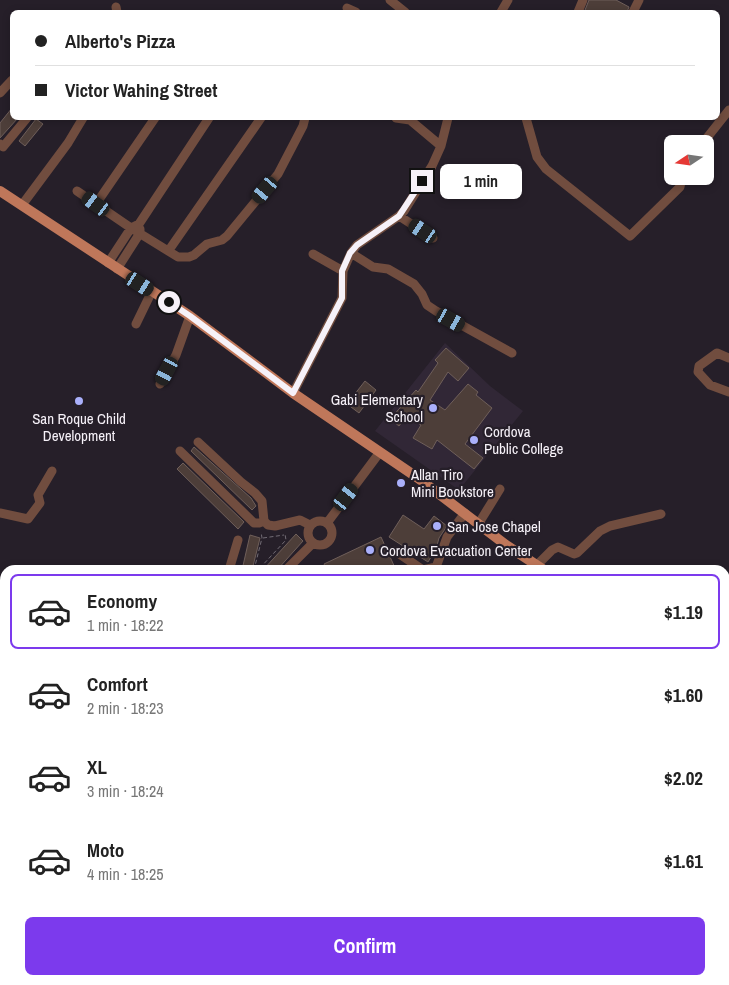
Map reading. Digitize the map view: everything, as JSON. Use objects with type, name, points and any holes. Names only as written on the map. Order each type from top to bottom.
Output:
[{"type":"main road","points":[[0,190],[190,316],[293,393],[465,512],[506,545],[536,565]]},
{"type":"street","points":[[390,0],[402,10]]},
{"type":"street","points":[[347,8],[352,10]]},
{"type":"street","points":[[0,93],[7,81]]},
{"type":"street","points":[[709,135],[729,110]]},
{"type":"street","points":[[0,144],[4,147],[26,120]]},
{"type":"street","points":[[22,206],[58,158],[82,120]]},
{"type":"street","points":[[96,204],[154,120]]},
{"type":"street","points":[[113,266],[208,120]]},
{"type":"street","points":[[169,250],[260,120]]},
{"type":"street","points":[[77,191],[137,228],[178,257],[189,257],[207,244],[222,240],[227,236],[278,174],[304,120]]},
{"type":"street","points":[[410,120],[441,146]]},
{"type":"street","points":[[293,393],[342,298],[342,271],[350,253],[357,245],[399,216],[432,166],[441,146],[448,120]]},
{"type":"street","points":[[527,120],[537,157],[546,169],[630,236],[680,185]]},
{"type":"street","points":[[399,216],[433,238]]},
{"type":"street","points":[[350,253],[373,267],[388,269],[414,284],[422,294],[427,305],[512,353]]},
{"type":"street","points":[[313,254],[342,271]]},
{"type":"street","points":[[136,324],[152,291]]},
{"type":"street","points":[[160,384],[176,356],[190,316]]},
{"type":"street","points":[[729,358],[717,353],[699,366],[698,372],[710,384],[729,392]]},
{"type":"street","points":[[198,442],[255,493],[262,502],[262,522]]},
{"type":"street","points":[[180,451],[254,522],[275,526],[300,520],[310,525]]},
{"type":"street","points":[[327,523],[380,452]]},
{"type":"street","points":[[0,513],[28,519],[40,502],[38,495],[52,471]]},
{"type":"street","points":[[479,523],[500,488]]},
{"type":"street","points":[[437,565],[447,537],[465,512]]},
{"type":"street","points":[[542,565],[552,550],[558,547],[574,554],[600,531],[610,526],[661,514]]},
{"type":"street","points":[[317,521],[327,523],[332,531],[330,539],[323,544],[313,542],[308,533],[310,525],[317,521]]},
{"type":"street","points":[[230,565],[238,540]]},
{"type":"street","points":[[291,565],[313,542]]},
{"type":"street","points":[[395,551],[415,565]]},
{"type":"path","points":[[255,565],[262,538],[262,522]]},
{"type":"path","points":[[263,565],[286,540],[285,534]]},
{"type":"shaded area","name":"Gabi Elementary School","points":[[445,343],[490,386],[523,411],[459,490],[375,431]]},
{"type":"building","points":[[589,0],[616,0],[629,7],[628,10],[585,10]]},
{"type":"building","points":[[10,110],[10,120],[16,120],[0,138],[0,123]]},
{"type":"building","points":[[35,120],[43,124],[25,146],[19,141]]},
{"type":"building","points":[[446,348],[469,368],[458,381],[448,372],[430,400],[445,410],[468,384],[478,392],[476,395],[492,408],[465,444],[483,458],[474,469],[437,440],[432,449],[413,438],[421,425],[407,416],[399,426],[390,419],[416,390],[418,392],[438,363],[435,360]]},
{"type":"building","points":[[365,381],[376,390],[359,413],[347,404]]},
{"type":"building","points":[[194,447],[251,498],[256,506],[252,510],[191,451]]},
{"type":"building","points":[[183,463],[244,522],[238,529],[177,469]]},
{"type":"building","points":[[403,515],[424,529],[434,516],[447,526],[428,562],[389,537]]},
{"type":"building","points":[[296,534],[303,541],[281,565],[268,565]]},
{"type":"building","points":[[250,535],[260,538],[253,565],[243,565]]},
{"type":"building","name":"Cordova Evacuation Center","points":[[381,537],[394,565],[324,565]]},
{"type":"place","name":"San Roque Child Development","points":[[79,401]]},
{"type":"place","name":"Gabi Elementary School","points":[[433,408]]},
{"type":"place","name":"Cordova Public College","points":[[474,440]]},
{"type":"place","name":"Allan Tiro Mini Bookstore","points":[[401,483]]},
{"type":"place","name":"San Jose Chapel","points":[[437,526]]},
{"type":"place","name":"Cordova Evacuation Center","points":[[370,550]]},
{"type":"route","points":[[169,302],[293,393],[342,298],[342,271],[350,253],[357,245],[399,216],[422,181]]}]
